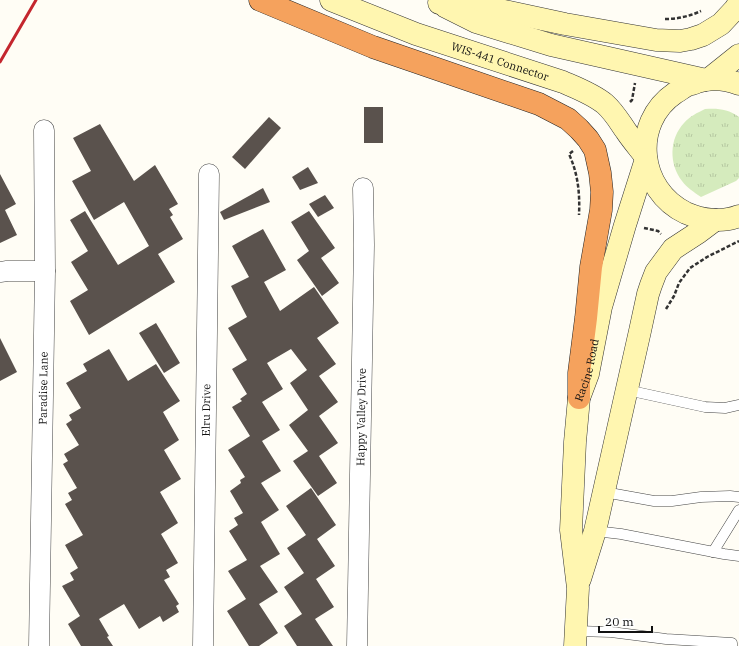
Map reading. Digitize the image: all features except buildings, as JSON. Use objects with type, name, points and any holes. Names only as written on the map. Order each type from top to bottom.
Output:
[{"type":"highway","points":[[260,0],[373,47],[539,104],[568,119],[588,139],[595,150],[602,192],[601,210],[591,268],[579,373],[579,398]]},
{"type":"main road","name":"WIS-441 Connector","points":[[331,0],[416,34],[556,80],[592,95],[604,103],[615,114],[646,158]]},
{"type":"main road","points":[[435,2],[476,5],[565,24],[656,40],[680,41],[703,35],[721,24],[735,10],[739,3]]},
{"type":"main road","points":[[435,2],[476,22],[551,45],[708,80],[732,81],[739,84]]},
{"type":"main road","points":[[739,55],[708,80],[686,86],[668,98],[654,115],[647,135],[646,158],[651,178],[662,195],[677,209],[695,217],[715,220],[739,216]]},
{"type":"main road","name":"Racine Road","points":[[575,638],[578,588],[571,530],[579,398],[588,374],[604,299],[646,158]]},
{"type":"main road","name":"Racine Road","points":[[578,588],[595,531],[648,294],[656,272],[673,249],[715,220]]},
{"type":"street","name":"Paradise Lane","points":[[39,646],[45,271],[44,130]]},
{"type":"street","name":"Elru Drive","points":[[203,646],[209,174]]},
{"type":"street","name":"Happy Valley Drive","points":[[357,646],[364,261],[363,188]]},
{"type":"street","points":[[0,272],[45,271]]},
{"type":"lane","points":[[627,390],[705,407],[725,408],[739,405]]},
{"type":"lane","points":[[604,492],[654,501],[672,501],[701,497],[739,497]]},
{"type":"lane","points":[[713,552],[739,510]]},
{"type":"lane","points":[[595,531],[621,534],[739,556]]},
{"type":"lane","points":[[575,638],[611,632],[666,642],[734,644]]},
{"type":"path","points":[[660,19],[674,19],[704,10]]},
{"type":"path","points":[[569,154],[574,165],[578,184],[578,216]]},
{"type":"path","points":[[674,296],[679,283],[693,266],[707,257],[739,241]]},
{"type":"green space","points":[[705,109],[723,110],[731,112],[739,117],[739,178],[736,181],[701,197],[686,186],[682,181],[675,167],[672,152],[673,144],[679,129],[689,118]]},
{"type":"railway","points":[[0,62],[36,0]]}]
